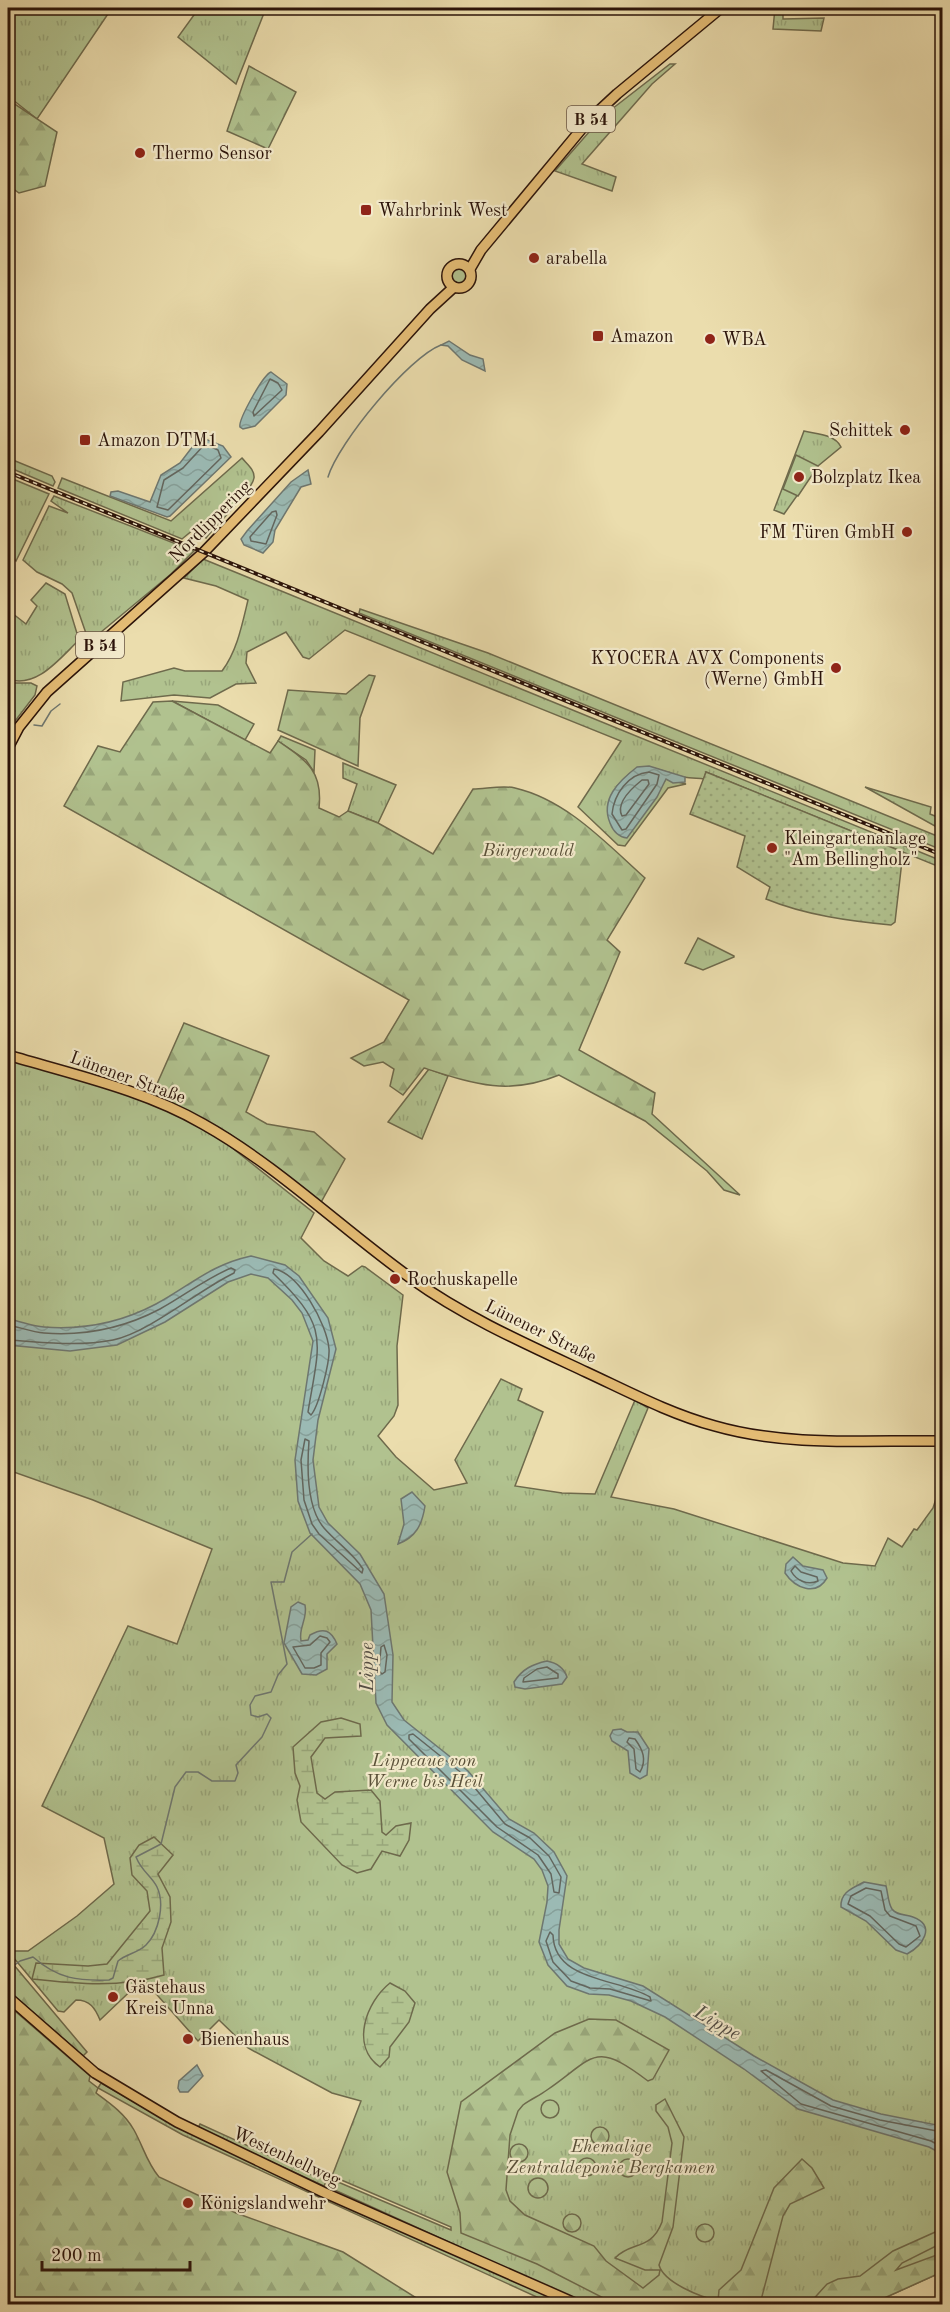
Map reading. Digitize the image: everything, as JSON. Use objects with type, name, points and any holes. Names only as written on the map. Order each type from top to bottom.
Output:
[{"type":"main road","name":"B 54","points":[[466,267],[590,120],[617,94],[721,8]]},
{"type":"main road","points":[[455,264],[466,267],[471,277],[468,284],[461,288],[451,285],[447,276],[450,268],[455,264]]},
{"type":"main road","name":"Nordlippering","points":[[8,748],[19,727],[47,692],[204,552],[311,441],[451,285]]},
{"type":"main road","name":"Lünener Straße","points":[[8,1055],[133,1092],[203,1124],[246,1151],[403,1273],[447,1303],[530,1346],[696,1421],[753,1435],[784,1438],[942,1441]]},
{"type":"main road","name":"Westenhellweg","points":[[8,1997],[95,2073],[177,2122],[323,2192],[577,2304]]},
{"type":"green space","points":[[8,8],[112,8],[37,119],[8,96]]},
{"type":"green space","points":[[199,8],[266,8],[236,84],[178,37]]},
{"type":"green space","points":[[775,8],[783,8],[783,19],[824,18],[821,31],[773,29]]},
{"type":"green space","points":[[670,64],[675,64],[652,84],[582,164],[616,177],[612,191],[555,171],[603,116]]},
{"type":"green space","points":[[249,66],[296,92],[268,149],[227,131]]},
{"type":"green space","points":[[8,96],[13,103],[57,132],[45,186],[19,193],[8,185]]},
{"type":"green space","points":[[459,266],[466,269],[469,276],[466,283],[459,286],[452,283],[449,276],[452,269]]},
{"type":"green space","points":[[804,431],[830,437],[841,447],[818,466],[784,514],[774,510]]},
{"type":"green space","name":"Bolzplatz Ikea","points":[[796,455],[818,466],[798,496],[783,489]]},
{"type":"green space","points":[[8,458],[52,476],[55,482],[53,486],[8,467]]},
{"type":"green space","points":[[242,458],[253,472],[252,484],[206,538],[193,530],[182,539],[58,488],[62,478],[171,521]]},
{"type":"green space","points":[[8,477],[49,494],[16,561],[8,553]]},
{"type":"green space","points":[[54,496],[194,551],[171,574],[89,642],[72,593],[62,584],[37,572],[23,560],[49,506],[68,513],[51,501]]},
{"type":"green space","points":[[203,559],[942,861],[942,868],[706,772],[704,779],[678,776],[650,767],[638,768],[617,786],[641,817],[666,779],[686,784],[668,788],[625,846],[618,845],[578,807],[621,741],[345,630],[309,659],[303,657],[286,632],[247,652],[246,663],[256,683],[236,684],[210,698],[174,695],[121,701],[123,682],[174,668],[185,671],[222,671],[232,655],[248,600],[216,586],[184,578]]},
{"type":"green space","points":[[46,583],[65,594],[79,640],[56,663],[38,676],[19,681],[8,679],[8,610],[26,624],[37,606],[31,600]]},
{"type":"green space","points":[[360,609],[488,653],[942,838],[942,850],[359,613]]},
{"type":"green space","points":[[369,675],[375,676],[360,718],[358,766],[278,730],[288,690],[346,694]]},
{"type":"green space","points":[[8,683],[31,683],[37,686],[35,695],[12,725],[12,711],[8,708]]},
{"type":"green space","points":[[172,701],[218,705],[254,724],[245,740]]},
{"type":"green space","name":"Bürgerwald","points":[[172,701],[270,753],[278,741],[311,768],[320,795],[319,808],[339,817],[348,811],[378,823],[433,854],[473,789],[510,787],[534,794],[569,813],[601,838],[645,878],[607,940],[620,952],[579,1050],[655,1093],[652,1114],[740,1195],[724,1190],[707,1171],[645,1121],[559,1075],[523,1085],[507,1086],[475,1083],[424,1068],[403,1095],[390,1086],[394,1069],[383,1062],[364,1066],[351,1058],[384,1042],[409,1000],[64,806],[98,746],[120,752],[153,702]]},
{"type":"green space","points":[[281,736],[315,750],[314,772],[306,760],[278,741]]},
{"type":"green space","points":[[343,763],[396,785],[378,823],[348,811],[357,784],[343,778]]},
{"type":"green space","points":[[706,772],[903,852],[895,922],[891,925],[859,922],[796,909],[766,899],[770,887],[737,867],[745,836],[690,814]]},
{"type":"green space","points":[[865,787],[931,807],[930,814],[942,819],[942,830]]},
{"type":"green space","points":[[698,938],[734,957],[703,970],[685,963]]},
{"type":"green space","points":[[184,1023],[269,1056],[246,1112],[267,1124],[314,1132],[345,1159],[320,1204],[231,1135],[153,1093]]},
{"type":"green space","name":"Lippeaue von Werne bis Heil","points":[[8,1056],[168,1108],[226,1143],[314,1213],[301,1238],[324,1261],[348,1276],[362,1266],[365,1267],[403,1295],[397,1346],[398,1405],[394,1416],[378,1436],[396,1457],[434,1490],[467,1483],[455,1460],[501,1379],[522,1389],[518,1400],[543,1412],[515,1486],[562,1493],[595,1494],[635,1400],[648,1408],[611,1497],[674,1509],[843,1563],[875,1566],[888,1538],[902,1547],[914,1529],[917,1530],[933,1508],[942,1480],[942,2272],[871,2304],[585,2304],[328,2187],[331,2179],[451,2230],[451,2227],[332,2176],[361,2101],[332,2093],[248,2048],[219,2020],[198,2041],[143,1979],[100,2020],[91,2006],[81,2000],[76,2000],[64,2012],[58,2011],[8,1951],[28,1951],[77,1916],[114,1884],[104,1838],[42,1806],[128,1626],[177,1644],[212,1549],[93,1500],[8,1470]]},
{"type":"green space","points":[[429,1069],[448,1076],[422,1139],[388,1122]]},
{"type":"green space","points":[[341,1718],[360,1724],[361,1736],[325,1738],[311,1757],[317,1793],[325,1799],[335,1792],[371,1790],[380,1801],[382,1832],[386,1835],[396,1826],[411,1823],[409,1840],[400,1856],[382,1851],[371,1869],[357,1873],[342,1865],[301,1822],[297,1800],[300,1786],[295,1773],[293,1747],[321,1722]]},
{"type":"green space","points":[[154,1837],[173,1855],[158,1874],[170,1897],[171,1922],[162,1948],[164,1975],[115,1983],[32,1979],[36,1963],[88,1966],[107,1964],[150,1911],[147,1891],[132,1875],[130,1858],[139,1845]]},
{"type":"green space","points":[[8,1958],[87,2052],[83,2056],[8,1991]]},
{"type":"green space","points":[[390,1983],[405,1991],[415,2003],[409,2022],[390,2047],[389,2057],[380,2067],[371,2058],[366,2048],[365,2024],[374,2001]]},
{"type":"green space","points":[[8,2005],[90,2076],[89,2081],[98,2088],[96,2093],[130,2124],[159,2177],[236,2213],[343,2252],[426,2304],[8,2304]]},
{"type":"green space","points":[[589,2019],[616,2020],[669,2050],[653,2079],[648,2081],[616,2060],[604,2057],[594,2058],[523,2105],[518,2111],[510,2135],[506,2190],[510,2201],[525,2215],[594,2246],[606,2261],[643,2288],[659,2275],[660,2270],[645,2270],[615,2258],[628,2249],[647,2242],[662,2222],[672,2143],[668,2127],[656,2111],[656,2105],[665,2099],[684,2137],[673,2227],[659,2265],[662,2272],[675,2283],[718,2301],[719,2290],[741,2270],[774,2188],[802,2159],[812,2168],[824,2188],[790,2204],[783,2216],[760,2304],[615,2304],[537,2264],[461,2233],[460,2213],[447,2172],[461,2102],[555,2033]]},
{"type":"green space","points":[[101,2083],[185,2131],[565,2304],[552,2304],[183,2135],[98,2088]]},
{"type":"green space","points":[[546,2100],[554,2100],[559,2105],[557,2116],[546,2118],[541,2113],[541,2105]]},
{"type":"green space","points":[[200,2124],[314,2176],[328,2177],[324,2186],[198,2128]]},
{"type":"green space","points":[[600,2127],[606,2130],[609,2136],[606,2142],[600,2145],[594,2142],[591,2136],[594,2130]]},
{"type":"green space","points":[[515,2144],[523,2144],[528,2149],[526,2160],[515,2162],[510,2157],[510,2149]]},
{"type":"green space","points":[[587,2158],[593,2161],[596,2167],[593,2173],[587,2176],[581,2173],[578,2167],[581,2161]]},
{"type":"green space","points":[[628,2159],[634,2162],[637,2168],[634,2174],[628,2177],[622,2174],[619,2168],[622,2162]]},
{"type":"green space","points":[[538,2178],[545,2181],[548,2188],[545,2195],[538,2198],[531,2195],[528,2188],[531,2181]]},
{"type":"green space","points":[[568,2214],[576,2214],[581,2219],[579,2230],[568,2232],[563,2227],[563,2219]]},
{"type":"green space","points":[[705,2224],[711,2227],[714,2233],[711,2239],[705,2242],[699,2239],[696,2233],[699,2227]]},
{"type":"green space","points":[[942,2229],[942,2243],[902,2263],[896,2270],[942,2253],[942,2272],[871,2304],[809,2304],[827,2284],[838,2279],[860,2276],[893,2251]]},
{"type":"water","points":[[449,341],[470,355],[483,359],[485,371],[462,360],[448,346],[441,345]]},
{"type":"water","points":[[271,372],[287,384],[286,395],[255,426],[243,429],[240,423],[247,407],[262,381]]},
{"type":"water","points":[[200,437],[223,446],[231,457],[170,516],[167,517],[110,496],[111,492],[118,491],[150,502],[161,475],[180,463]]},
{"type":"water","points":[[308,470],[311,484],[301,487],[275,530],[273,542],[263,553],[244,545],[241,539],[247,531],[291,482]]},
{"type":"water","points":[[649,766],[685,777],[685,782],[673,783],[666,779],[657,797],[627,838],[617,833],[610,823],[607,806],[609,798],[630,772],[637,767]]},
{"type":"water","points":[[251,1256],[285,1265],[299,1276],[328,1318],[336,1349],[318,1420],[313,1460],[319,1507],[328,1523],[360,1554],[384,1594],[393,1655],[392,1702],[404,1720],[468,1771],[509,1819],[534,1833],[554,1852],[567,1876],[559,1944],[568,1959],[584,1968],[643,1986],[754,2056],[833,2100],[881,2114],[942,2126],[942,2154],[929,2147],[798,2109],[744,2069],[665,2017],[631,2001],[609,1995],[589,1994],[567,1986],[548,1965],[539,1942],[548,1886],[542,1870],[534,1859],[493,1832],[387,1725],[376,1703],[371,1610],[360,1584],[310,1533],[298,1501],[295,1460],[313,1341],[302,1313],[292,1300],[268,1278],[251,1274],[228,1282],[165,1322],[117,1345],[70,1351],[8,1345],[8,1319],[59,1328],[88,1326],[116,1320],[156,1304],[201,1276],[224,1265]]},
{"type":"water","points":[[412,1492],[425,1506],[424,1513],[414,1534],[398,1544],[404,1524],[401,1499]]},
{"type":"water","points":[[793,1557],[803,1566],[823,1570],[827,1578],[822,1584],[812,1589],[794,1583],[785,1573],[786,1564]]},
{"type":"water","points":[[298,1602],[305,1605],[306,1610],[301,1641],[308,1640],[310,1635],[319,1631],[326,1631],[337,1644],[327,1654],[327,1669],[316,1675],[302,1674],[284,1643],[291,1607]]},
{"type":"water","points":[[547,1661],[564,1671],[567,1677],[562,1684],[525,1689],[515,1687],[514,1682],[524,1670]]},
{"type":"water","points":[[621,1729],[627,1732],[638,1732],[649,1749],[647,1775],[640,1779],[630,1773],[628,1751],[612,1741],[610,1736],[613,1730]]},
{"type":"water","points":[[864,1882],[886,1886],[892,1909],[899,1914],[913,1917],[924,1925],[925,1936],[918,1946],[907,1954],[896,1950],[866,1921],[841,1907],[845,1894]]},
{"type":"water","points":[[197,2065],[203,2076],[188,2092],[180,2092],[179,2081]]},
{"type":"waterway","points":[[328,477],[345,444],[376,403],[411,366],[441,345]]},
{"type":"waterway","points":[[34,725],[42,726],[51,711],[60,704]]},
{"type":"waterway","points":[[8,705],[15,711]]},
{"type":"waterway","points":[[8,1970],[20,1961],[33,1957],[51,1970],[69,1977],[109,1980],[113,1978],[118,1961],[143,1948],[151,1939],[159,1918],[159,1894],[155,1883],[136,1857],[161,1844],[175,1787],[186,1772],[198,1772],[212,1781],[235,1781],[238,1773],[236,1765],[262,1737],[271,1718],[267,1714],[258,1717],[251,1715],[250,1705],[255,1696],[271,1692],[278,1675],[287,1664],[271,1582],[284,1582],[292,1552],[312,1534]]},
{"type":"railway","points":[[8,472],[942,855]]},
{"type":"place","name":"Thermo Sensor","points":[[140,153]]},
{"type":"place","name":"Wahrbrink West","points":[[366,210]]},
{"type":"place","name":"arabella","points":[[534,258]]},
{"type":"place","name":"Amazon","points":[[598,336]]},
{"type":"place","name":"WBA","points":[[710,339]]},
{"type":"place","name":"Schittek","points":[[905,430]]},
{"type":"place","name":"Amazon DTM1","points":[[85,440]]},
{"type":"place","name":"Bolzplatz Ikea","points":[[799,477]]},
{"type":"place","name":"FM Türen GmbH","points":[[907,532]]},
{"type":"place","name":"KYOCERA AVX Components (Werne) GmbH","points":[[836,668]]},
{"type":"place","name":"Kleingartenanlage \"Am Bellingholz\"","points":[[772,848]]},
{"type":"place","name":"Rochuskapelle","points":[[395,1279]]},
{"type":"place","name":"Gästehaus Kreis Unna","points":[[113,1997]]},
{"type":"place","name":"Bienenhaus","points":[[188,2039]]},
{"type":"place","name":"Königslandwehr","points":[[188,2203]]},
{"type":"water label","name":"Lippe","points":[[366,1667]]},
{"type":"water label","name":"Lippe","points":[[718,2022]]},
{"type":"park label","name":"Ehemalige Zentraldeponie Bergkamen","points":[[611,2156]]}]
